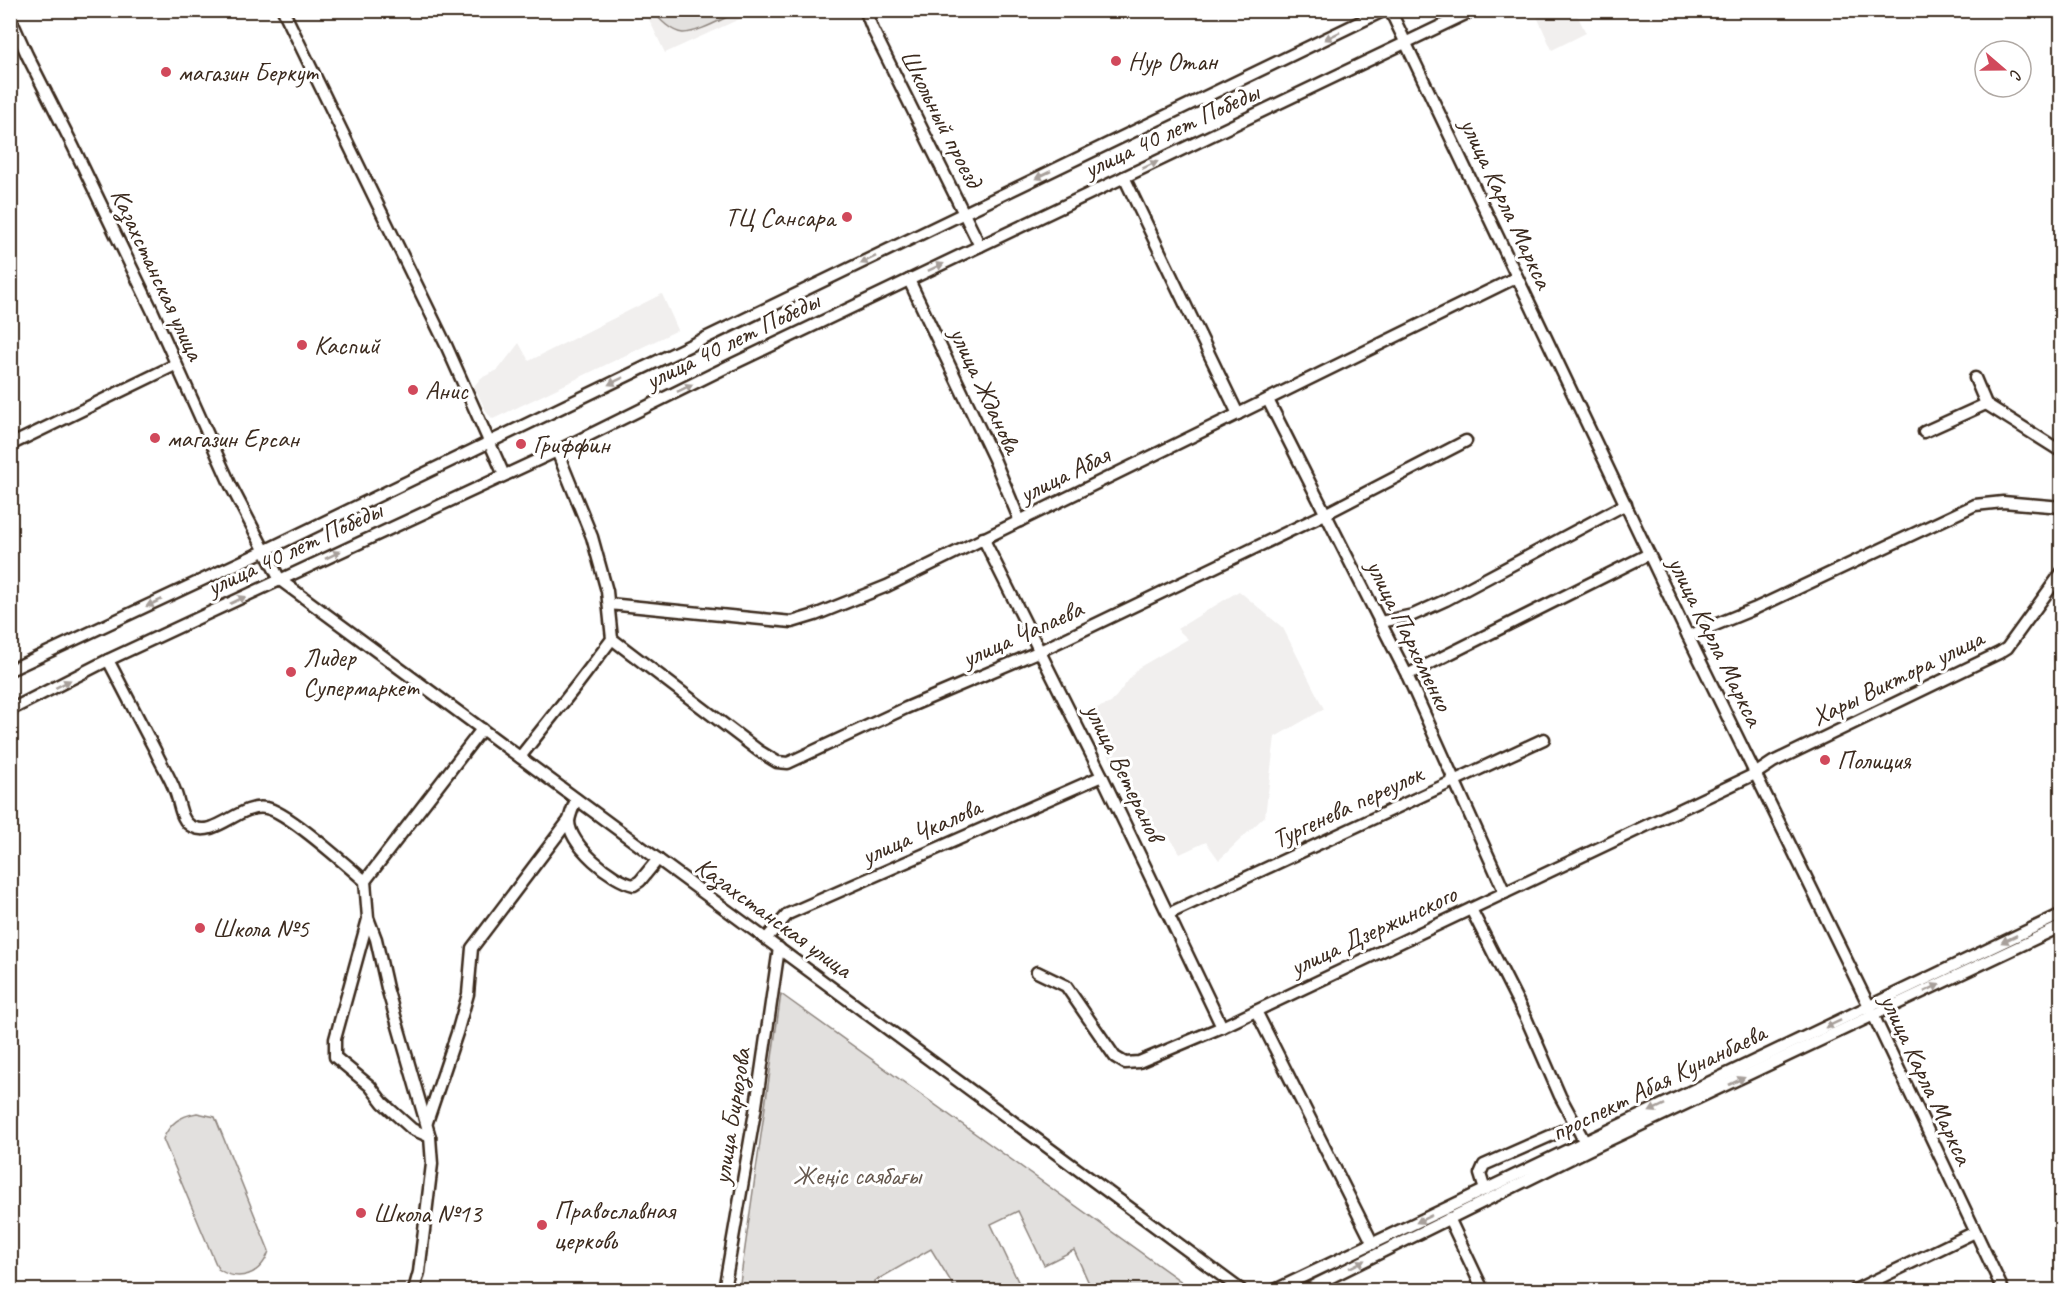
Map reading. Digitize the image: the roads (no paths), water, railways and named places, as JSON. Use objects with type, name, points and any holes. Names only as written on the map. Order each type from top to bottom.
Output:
[{"type":"street","points":[[283,10],[332,114],[402,252],[464,383],[504,475]]},
{"type":"street","name":"Школьный проезд","points":[[866,10],[873,30],[980,246]]},
{"type":"street","name":"улица 40 лет Победы","points":[[10,670],[264,551],[1387,10]]},
{"type":"street","name":"улица Карла Маркса","points":[[1387,10],[1406,43],[2003,1290]]},
{"type":"street","name":"улица 40 лет Победы","points":[[10,710],[108,660],[557,451],[1474,10]]},
{"type":"street","name":"Казахстанская улица","points":[[10,17],[74,146],[153,312],[175,365],[280,580],[1241,1290]]},
{"type":"street","points":[[1124,177],[1238,414]]},
{"type":"street","name":"улица Абая","points":[[609,604],[792,622],[815,615],[886,586],[1517,277]]},
{"type":"street","name":"улица Жданова","points":[[909,280],[994,459],[1020,521]]},
{"type":"street","points":[[10,445],[175,365]]},
{"type":"street","points":[[1975,378],[1986,404],[2061,452]]},
{"type":"street","name":"улица Пархоменко","points":[[1268,400],[1407,675],[1505,893]]},
{"type":"street","points":[[1924,432],[1986,404]]},
{"type":"street","name":"улица Чапаева","points":[[612,639],[759,751],[777,762],[788,763],[906,708],[1040,651],[1325,514],[1466,441]]},
{"type":"street","points":[[519,757],[612,639],[607,591],[592,537],[557,451]]},
{"type":"street","points":[[1688,636],[1754,609],[1975,505],[2003,502],[2061,507]]},
{"type":"street","points":[[1381,622],[1413,615],[1446,600],[1626,504]]},
{"type":"street","name":"улица Ветеранов","points":[[983,538],[1102,776],[1222,1027]]},
{"type":"street","points":[[1407,675],[1649,554]]},
{"type":"street","name":"Хары Виктора улица","points":[[1755,774],[1783,757],[2007,648],[2061,572]]},
{"type":"street","points":[[108,660],[175,790],[183,817],[192,827],[219,826],[251,808],[267,808],[290,819],[365,881]]},
{"type":"street","points":[[414,1290],[419,1272],[432,1164],[430,1137],[387,988],[376,939],[368,918],[365,881],[482,729]]},
{"type":"street","name":"Тургенева переулок","points":[[1168,914],[1544,739]]},
{"type":"street","name":"улица Дзержинского","points":[[1037,972],[1066,986],[1115,1057],[1125,1063],[1139,1062],[1222,1027],[1755,774]]},
{"type":"street","name":"улица Чкалова","points":[[766,939],[788,914],[1102,776]]},
{"type":"street","points":[[427,1122],[458,1033],[468,994],[472,948],[569,820],[576,799]]},
{"type":"street","points":[[569,820],[573,836],[585,853],[626,884],[634,885],[640,881],[658,859]]},
{"type":"street","points":[[1472,909],[1586,1146]]},
{"type":"street","name":"проспект Абая Кунанбаева","points":[[1871,1011],[2061,914]]},
{"type":"street","points":[[368,918],[335,1039],[335,1057],[369,1086],[383,1103],[412,1129],[430,1137]]},
{"type":"street","name":"проспект Абая Кунанбаева","points":[[1275,1290],[1871,1011],[2061,926]]},
{"type":"street","name":"улица Бирюзова","points":[[724,1290],[756,1106],[779,948]]},
{"type":"street","points":[[1256,1011],[1372,1244]]},
{"type":"street","points":[[1485,1190],[1480,1174],[1484,1165],[1575,1125]]},
{"type":"street","name":"проспект Абая Кунанбаева","points":[[1305,1290],[1586,1146]]},
{"type":"street","points":[[1449,1218],[1483,1290]]},
{"type":"street","points":[[1855,1290],[1975,1232]]},
{"type":"place","name":"Нур Отан","points":[[1116,61]]},
{"type":"place","name":"магазин Беркут","points":[[166,72]]},
{"type":"place","name":"ТЦ Сансара","points":[[847,217]]},
{"type":"place","name":"Каспий","points":[[302,345]]},
{"type":"place","name":"Анис","points":[[413,390]]},
{"type":"place","name":"магазин Ерсан","points":[[155,438]]},
{"type":"place","name":"Гриффин","points":[[521,444]]},
{"type":"place","name":"Лидер Супермаркет","points":[[291,672]]},
{"type":"place","name":"Полиция","points":[[1825,760]]},
{"type":"place","name":"Школа №5","points":[[200,928]]},
{"type":"place","name":"Школа №13","points":[[361,1213]]},
{"type":"place","name":"Православная церковь","points":[[542,1225]]},
{"type":"park label","name":"Жеңіс саябағы","points":[[857,1175]]}]
